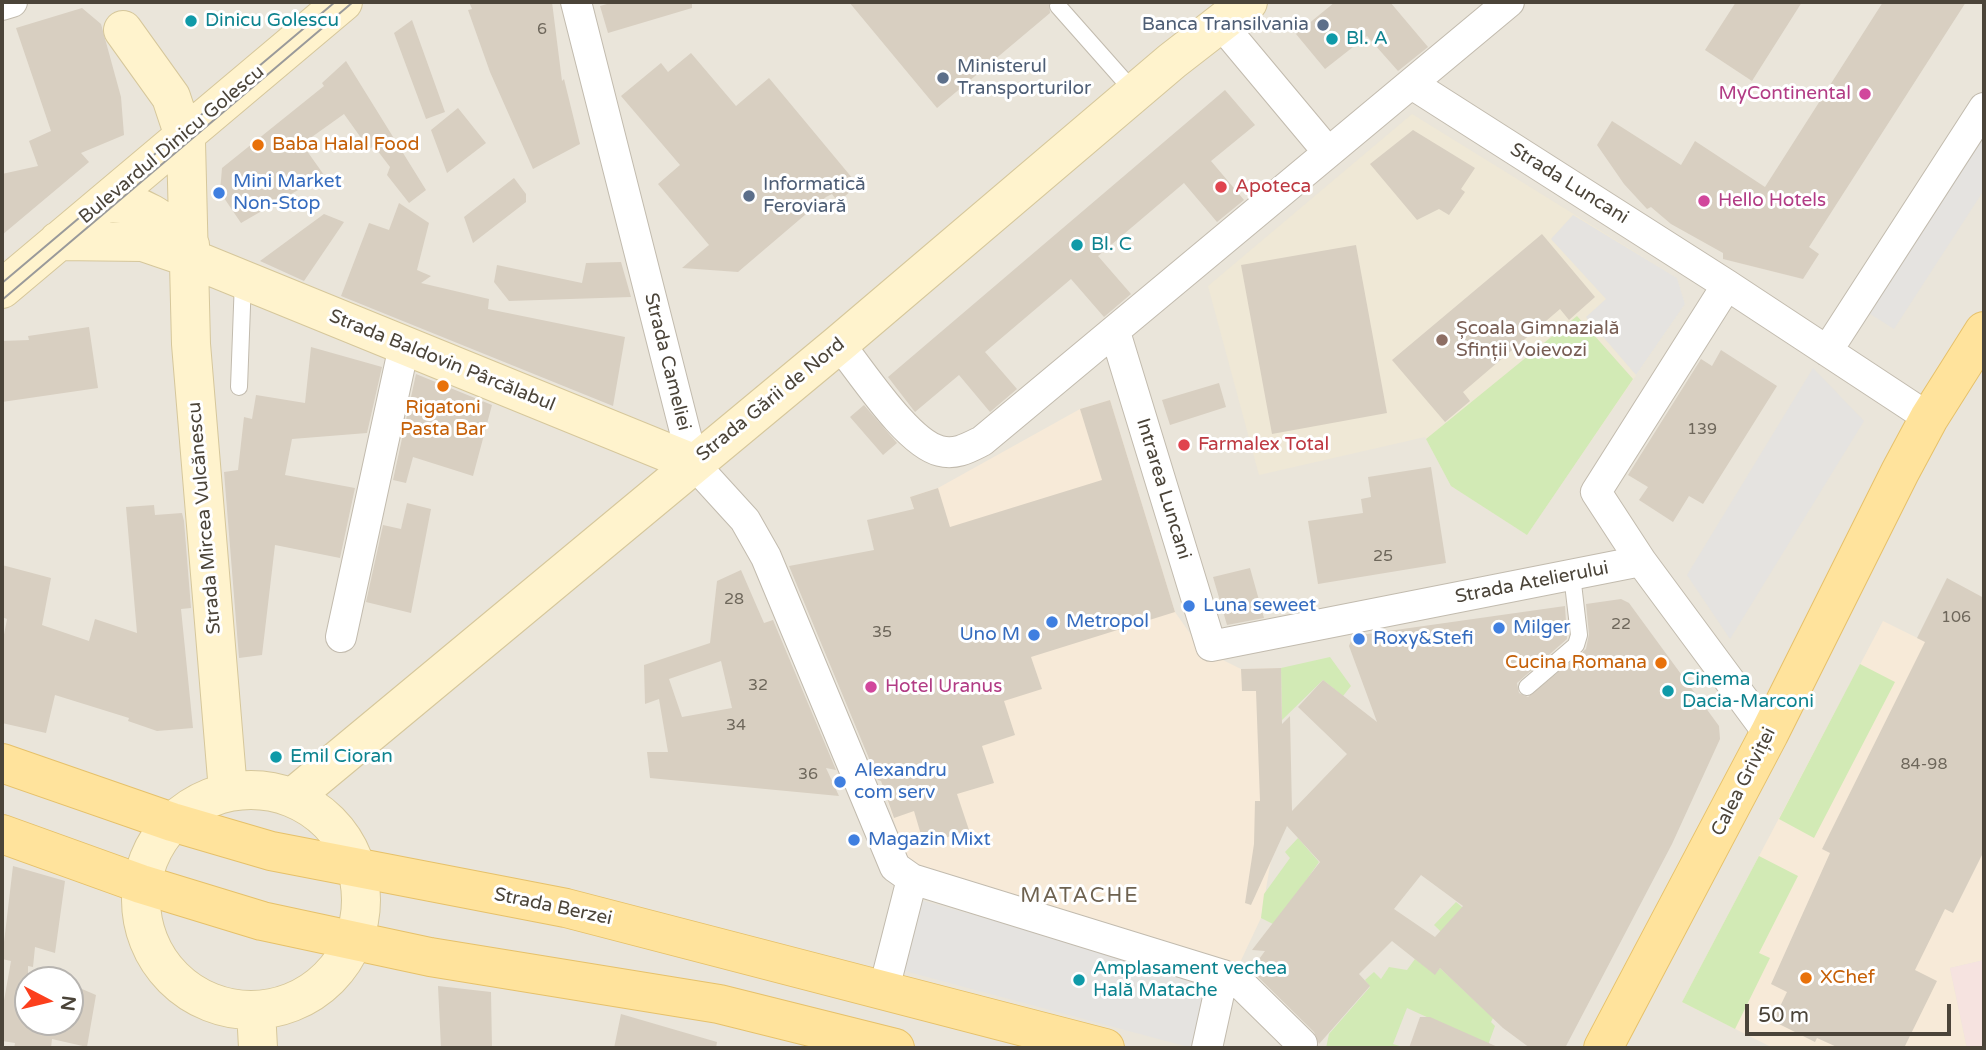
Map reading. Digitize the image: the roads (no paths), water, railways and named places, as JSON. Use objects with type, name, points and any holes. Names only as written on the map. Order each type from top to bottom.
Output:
[{"type":"main road","name":"Bulevardul Dinicu Golescu","points":[[2,289],[343,2]]},
{"type":"main road","name":"Strada Gării de Nord","points":[[293,797],[1234,13]]},
{"type":"main road","name":"Strada Mircea Vulcănescu","points":[[119,16],[171,97],[173,145],[190,252],[192,357],[229,791]]},
{"type":"main road","points":[[103,205],[131,205],[146,210],[164,220],[190,252]]},
{"type":"main road","name":"Strada Baldovin Pârcălabul","points":[[58,241],[143,242],[190,252],[243,280],[693,463]]},
{"type":"main road","name":"Calea Griviței","points":[[1603,1048],[1769,734],[1928,418],[1984,331]]},
{"type":"main road","name":"Strada Berzei","points":[[2,763],[172,822],[271,851],[566,908],[1105,1048]]},
{"type":"main road","points":[[261,789],[293,797],[321,814],[343,838],[357,868],[362,904],[354,941],[341,963],[318,988],[288,1004],[256,1010],[223,1007],[193,994],[167,973],[150,945],[141,913],[141,884],[152,849],[172,822],[198,802],[229,791],[261,789]]},
{"type":"main road","points":[[2,834],[141,884],[262,921],[430,957],[719,1004],[895,1048]]},
{"type":"main road","points":[[256,1010],[258,1048]]},
{"type":"street","points":[[2,5],[12,2]]},
{"type":"street","name":"Strada Cameliei","points":[[576,2],[693,463],[732,505],[758,540],[888,855],[902,874],[912,879]]},
{"type":"street","points":[[839,344],[910,431],[928,447],[943,452],[960,452],[982,441],[1509,2]]},
{"type":"street","points":[[1234,13],[1328,152]]},
{"type":"street","name":"Strada Luncani","points":[[1412,84],[1727,285],[1928,418]]},
{"type":"street","points":[[1827,351],[1984,108]]},
{"type":"street","points":[[1727,285],[1596,492],[1641,561],[1769,734]]},
{"type":"street","name":"Intrarea Luncani","points":[[1115,332],[1211,646]]},
{"type":"street","points":[[341,638],[404,346]]},
{"type":"street","name":"Strada Atelierului","points":[[1211,646],[1641,561]]},
{"type":"street","points":[[884,989],[912,879],[1223,975],[1243,986],[1303,1044]]},
{"type":"street","points":[[1207,1048],[1223,975]]},
{"type":"lane","points":[[1058,6],[1135,93]]},
{"type":"lane","points":[[239,387],[243,280]]},
{"type":"lane","points":[[1527,687],[1576,645],[1579,635],[1572,575]]},
{"type":"tram line","points":[[2,283],[335,2]]},
{"type":"tram line","points":[[2,300],[353,2]]},
{"type":"place","name":"Dinicu Golescu","points":[[191,21]]},
{"type":"place","name":"Banca Transilvania","points":[[1323,25]]},
{"type":"place","name":"Bl. A","points":[[1332,39]]},
{"type":"place","name":"Ministerul Transporturilor","points":[[943,78]]},
{"type":"place","name":"MyContinental","points":[[1865,94]]},
{"type":"place","name":"Baba Halal Food","points":[[258,145]]},
{"type":"place","name":"Apoteca","points":[[1221,187]]},
{"type":"place","name":"Mini Market Non-Stop","points":[[219,193]]},
{"type":"place","name":"Informatică Feroviară","points":[[749,196]]},
{"type":"place","name":"Hello Hotels","points":[[1704,201]]},
{"type":"place","name":"Bl. C","points":[[1077,245]]},
{"type":"place","name":"Școala Gimnazială Sfinții Voievozi","points":[[1442,340]]},
{"type":"place","name":"Rigatoni Pasta Bar","points":[[443,386]]},
{"type":"place","name":"Farmalex Total","points":[[1184,445]]},
{"type":"place","name":"Luna seweet","points":[[1189,606]]},
{"type":"place","name":"Metropol","points":[[1052,622]]},
{"type":"place","name":"Milger","points":[[1499,628]]},
{"type":"place","name":"Uno M","points":[[1034,635]]},
{"type":"place","name":"Roxy&Stefi","points":[[1359,639]]},
{"type":"place","name":"Cucina Romana","points":[[1661,663]]},
{"type":"place","name":"Hotel Uranus","points":[[871,687]]},
{"type":"place","name":"Cinema Dacia-Marconi","points":[[1668,691]]},
{"type":"place","name":"Emil Cioran","points":[[276,757]]},
{"type":"place","name":"Alexandru com serv","points":[[840,782]]},
{"type":"place","name":"Magazin Mixt","points":[[854,840]]},
{"type":"place","name":"XChef","points":[[1806,978]]},
{"type":"place","name":"Amplasament vechea Hală Matache","points":[[1079,980]]},
{"type":"district","name":"MATACHE","points":[[1080,896]]}]
